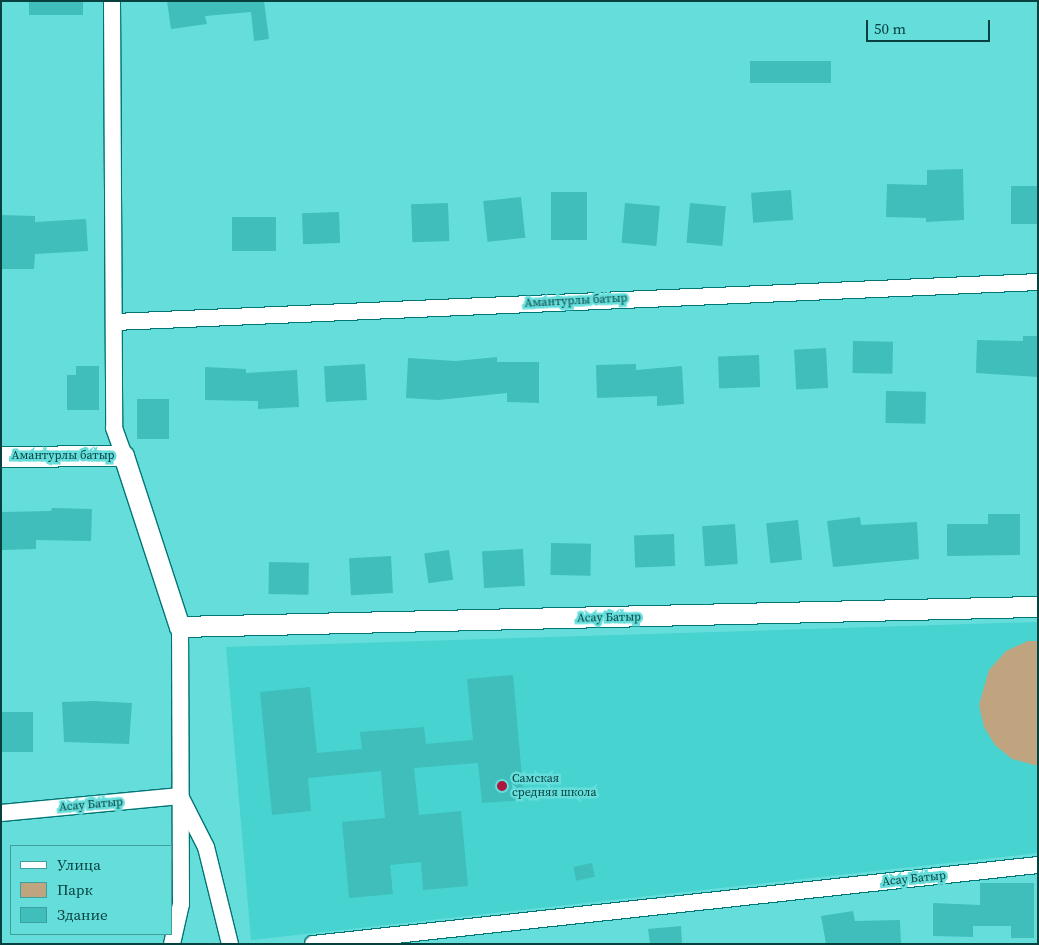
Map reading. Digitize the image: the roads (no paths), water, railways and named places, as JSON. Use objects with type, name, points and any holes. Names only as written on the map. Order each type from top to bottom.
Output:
[{"type":"street","points":[[112,1],[114,428],[180,627],[181,904],[172,944]]},
{"type":"street","name":"Амантурлы батыр","points":[[115,322],[1038,282]]},
{"type":"street","name":"Амантурлы батыр","points":[[1,457],[124,456]]},
{"type":"street","name":"Асау Батыр","points":[[180,627],[1038,607]]},
{"type":"street","points":[[180,796],[206,847],[230,944]]},
{"type":"street","name":"Асау Батыр","points":[[1,812],[180,796]]},
{"type":"street","name":"Асау Батыр","points":[[313,944],[1038,865]]},
{"type":"place","name":"Самская средняя школа","points":[[502,786]]}]
